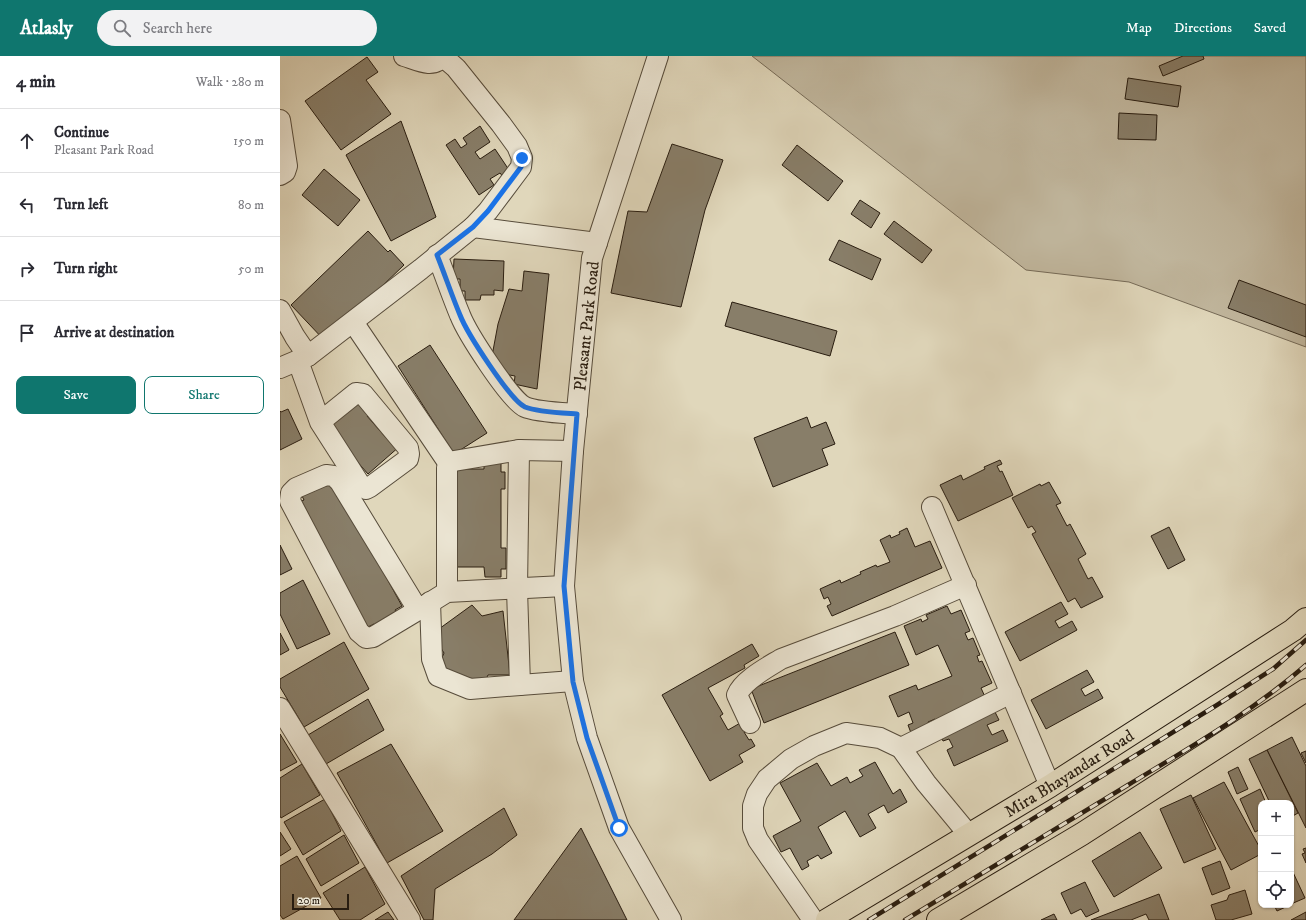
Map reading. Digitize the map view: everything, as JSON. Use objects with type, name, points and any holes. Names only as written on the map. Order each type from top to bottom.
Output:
[{"type":"main road","name":"Mira Bhayandar Road","points":[[827,920],[1050,786],[1293,630],[1306,619]]},
{"type":"main road","points":[[938,920],[1082,834],[1306,690]]},
{"type":"street","points":[[295,362],[353,322],[473,227],[488,211],[521,167],[522,158],[517,146],[456,68],[442,56],[440,60],[433,63],[424,63],[404,56]]},
{"type":"street","points":[[464,56],[470,86]]},
{"type":"street","name":"Pleasant Park Road","points":[[658,56],[592,258],[573,451],[564,586],[573,682],[587,738],[619,828],[670,920]]},
{"type":"street","points":[[280,120],[287,166],[284,172],[280,175]]},
{"type":"street","points":[[473,227],[597,243]]},
{"type":"street","points":[[437,255],[461,317],[489,364],[508,391],[524,407],[577,414]]},
{"type":"street","points":[[280,310],[295,362],[320,422],[360,486],[366,489],[408,459],[408,448],[363,394],[356,393],[320,422]]},
{"type":"street","points":[[353,322],[449,464]]},
{"type":"street","points":[[519,450],[517,588],[520,685]]},
{"type":"street","points":[[447,592],[447,468],[449,464],[454,461],[519,450],[573,451]]},
{"type":"street","points":[[564,586],[447,592],[424,606],[373,637],[366,638],[359,632],[290,501],[291,493],[296,488],[326,475],[334,476],[340,482],[424,606],[432,659],[438,676],[470,689],[573,682]]},
{"type":"street","points":[[932,507],[1050,786]]},
{"type":"street","points":[[750,723],[738,695],[740,689],[764,669],[781,659],[895,616],[966,585]]},
{"type":"street","points":[[901,748],[1011,693]]},
{"type":"street","points":[[280,708],[410,920]]},
{"type":"street","points":[[813,920],[758,840],[753,828],[753,806],[757,794],[768,779],[791,759],[814,746],[846,733],[880,738],[901,748],[926,783],[969,834]]},
{"type":"shaded area","points":[[752,56],[1306,56],[1306,347],[1129,282],[1026,270]]},
{"type":"building","points":[[1183,56],[1203,56],[1204,59],[1163,76],[1159,66]]},
{"type":"building","points":[[367,57],[378,72],[366,80],[391,114],[341,150],[305,101]]},
{"type":"building","points":[[1128,78],[1181,86],[1178,107],[1125,99]]},
{"type":"building","points":[[1119,113],[1157,115],[1156,140],[1118,139]]},
{"type":"building","points":[[401,121],[436,217],[391,241],[346,155]]},
{"type":"building","points":[[480,126],[490,142],[475,152],[480,159],[495,149],[511,173],[504,178],[500,173],[490,179],[494,185],[479,195],[446,145],[455,139],[461,148],[467,144],[463,138]]},
{"type":"building","points":[[672,144],[723,160],[705,210],[681,307],[611,293],[628,211],[647,212]]},
{"type":"building","points":[[797,145],[843,181],[828,201],[782,165]]},
{"type":"building","points":[[324,169],[360,200],[338,226],[302,195]]},
{"type":"building","points":[[860,200],[880,213],[871,228],[851,214]]},
{"type":"building","points":[[894,221],[932,250],[922,263],[884,234]]},
{"type":"building","points":[[368,231],[388,252],[390,250],[404,265],[325,341],[291,305]]},
{"type":"building","points":[[839,240],[881,259],[872,280],[829,260]]},
{"type":"building","points":[[454,259],[504,261],[503,291],[494,290],[494,295],[481,295],[480,300],[465,300],[465,291],[460,291],[460,279],[453,279]]},
{"type":"building","points":[[524,271],[549,274],[537,389],[514,384],[515,376],[504,374],[492,356],[498,324],[509,289],[522,291]]},
{"type":"building","points":[[1239,280],[1306,305],[1306,337],[1228,308]]},
{"type":"building","points":[[732,302],[837,331],[830,356],[725,326]]},
{"type":"building","points":[[430,345],[487,433],[454,454],[398,366]]},
{"type":"building","points":[[359,398],[371,412],[367,416],[388,440],[392,436],[400,446],[368,474],[326,426]]},
{"type":"building","points":[[288,409],[302,439],[280,450],[280,411],[281,412]]},
{"type":"building","points":[[807,417],[811,428],[826,422],[835,444],[822,449],[828,465],[773,487],[754,438]]},
{"type":"building","points":[[1000,460],[1002,464],[997,466],[1000,472],[1002,471],[1013,495],[958,521],[940,485],[961,475],[963,480],[985,469],[984,467]]},
{"type":"building","points":[[484,463],[501,463],[501,472],[505,472],[505,489],[501,489],[501,548],[506,548],[506,569],[501,569],[501,577],[485,577],[484,567],[450,567],[451,469],[484,469]]},
{"type":"building","points":[[323,480],[326,486],[334,482],[402,606],[395,610],[400,618],[377,630],[374,624],[366,628],[297,503],[304,500],[300,492]]},
{"type":"building","points":[[1049,482],[1061,503],[1056,505],[1067,526],[1070,524],[1086,554],[1078,559],[1088,579],[1092,577],[1103,597],[1081,608],[1075,598],[1068,602],[1032,534],[1036,532],[1032,526],[1028,528],[1012,498],[1040,484],[1041,486]]},
{"type":"building","points":[[1169,527],[1185,560],[1168,569],[1151,536]]},
{"type":"building","points":[[907,528],[915,547],[930,541],[942,568],[832,616],[827,606],[831,604],[828,597],[824,599],[820,589],[840,580],[841,583],[876,565],[877,567],[890,562],[880,540],[890,535],[891,538],[900,534],[899,532]]},
{"type":"building","points":[[280,545],[292,569],[280,575]]},
{"type":"building","points":[[303,580],[330,634],[297,649],[280,614],[280,593]]},
{"type":"building","points":[[1061,602],[1068,614],[1055,621],[1059,628],[1072,621],[1077,630],[1020,661],[1005,632]]},
{"type":"building","points":[[472,605],[482,616],[503,611],[510,675],[488,675],[483,686],[437,669],[444,653],[432,634]]},
{"type":"building","points":[[947,606],[951,614],[961,610],[970,631],[965,633],[968,640],[973,638],[980,655],[977,656],[979,662],[982,661],[992,683],[981,688],[986,699],[928,722],[929,726],[911,733],[908,725],[913,723],[909,712],[898,717],[889,696],[916,685],[918,690],[952,676],[938,645],[916,655],[904,626],[921,619],[922,622],[928,619],[926,615]]},
{"type":"building","points":[[895,632],[909,665],[764,723],[751,689]]},
{"type":"building","points":[[280,633],[289,650],[280,655]]},
{"type":"building","points":[[344,642],[369,689],[304,727],[280,687],[280,679]]},
{"type":"building","points":[[752,644],[759,656],[744,665],[745,668],[708,688],[723,714],[720,716],[728,730],[742,722],[746,731],[744,732],[755,746],[739,755],[743,762],[710,781],[662,695]]},
{"type":"building","points":[[1087,670],[1094,682],[1081,689],[1085,696],[1098,689],[1103,698],[1046,729],[1031,700]]},
{"type":"building","points":[[368,699],[384,730],[326,764],[308,735]]},
{"type":"building","points":[[992,706],[999,720],[987,725],[992,735],[1003,730],[1008,741],[954,766],[947,750],[953,747],[949,739],[943,741],[938,730]]},
{"type":"building","points":[[280,734],[297,762],[280,771]]},
{"type":"building","points":[[1292,737],[1306,766],[1306,828],[1294,804],[1294,800],[1292,800],[1267,750]]},
{"type":"building","points":[[391,744],[443,831],[387,863],[337,773]]},
{"type":"building","points":[[1267,750],[1292,800],[1269,800],[1249,759]]},
{"type":"building","points":[[1306,751],[1306,763],[1301,753]]},
{"type":"building","points":[[875,762],[893,794],[900,789],[907,802],[888,813],[884,805],[868,814],[876,828],[860,837],[845,811],[818,827],[832,853],[821,859],[818,855],[807,861],[809,866],[802,870],[790,848],[781,852],[773,836],[801,821],[780,783],[817,763],[831,786],[847,777],[850,783],[863,776],[859,770]]},
{"type":"building","points":[[302,764],[320,795],[281,818],[280,778]]},
{"type":"building","points":[[1238,767],[1248,789],[1237,794],[1228,772]]},
{"type":"building","points":[[1224,782],[1258,844],[1258,856],[1231,870],[1193,798]]},
{"type":"building","points":[[1260,789],[1265,800],[1258,800],[1258,830],[1255,832],[1240,799]]},
{"type":"building","points":[[1191,795],[1216,849],[1184,863],[1160,809]]},
{"type":"building","points":[[325,799],[341,831],[303,855],[284,822]]},
{"type":"building","points":[[1294,805],[1298,813],[1294,815]]},
{"type":"building","points":[[504,808],[517,835],[492,854],[435,889],[433,920],[424,920],[401,876]]},
{"type":"building","points":[[581,828],[627,920],[514,920]]},
{"type":"building","points":[[280,832],[291,849],[280,856]]},
{"type":"building","points":[[1140,832],[1162,868],[1114,897],[1092,861]]},
{"type":"building","points":[[344,835],[359,863],[321,886],[306,859]]},
{"type":"building","points":[[1306,848],[1306,863],[1302,854],[1305,853],[1303,849]]},
{"type":"building","points":[[297,856],[321,898],[283,919],[280,915],[280,866]]},
{"type":"building","points":[[1220,861],[1230,888],[1212,895],[1202,868]]},
{"type":"building","points":[[365,867],[385,904],[360,920],[340,920],[323,893]]},
{"type":"building","points":[[1294,874],[1305,898],[1294,903]]},
{"type":"building","points":[[1085,882],[1099,911],[1086,917],[1081,909],[1071,914],[1061,893]]},
{"type":"building","points":[[1245,890],[1252,914],[1231,920],[1216,920],[1211,905],[1227,900],[1229,895]]},
{"type":"building","points":[[1159,894],[1169,920],[1149,920],[1146,914],[1131,920],[1091,920]]},
{"type":"building","points":[[1276,908],[1284,908],[1277,911]]},
{"type":"building","points":[[388,912],[394,920],[375,920]]},
{"type":"building","points":[[1306,912],[1306,920],[1291,920]]},
{"type":"building","points":[[1054,914],[1057,920],[1041,920]]},
{"type":"railway","points":[[869,920],[1217,705],[1273,669],[1306,640]]},
{"type":"railway","points":[[905,920],[1220,729],[1264,698],[1306,665]]},
{"type":"route","points":[[522,158],[521,167],[488,211],[473,227],[437,255],[461,317],[489,364],[508,391],[524,407],[577,414],[573,451],[564,586],[573,682],[587,738],[619,828]]}]
